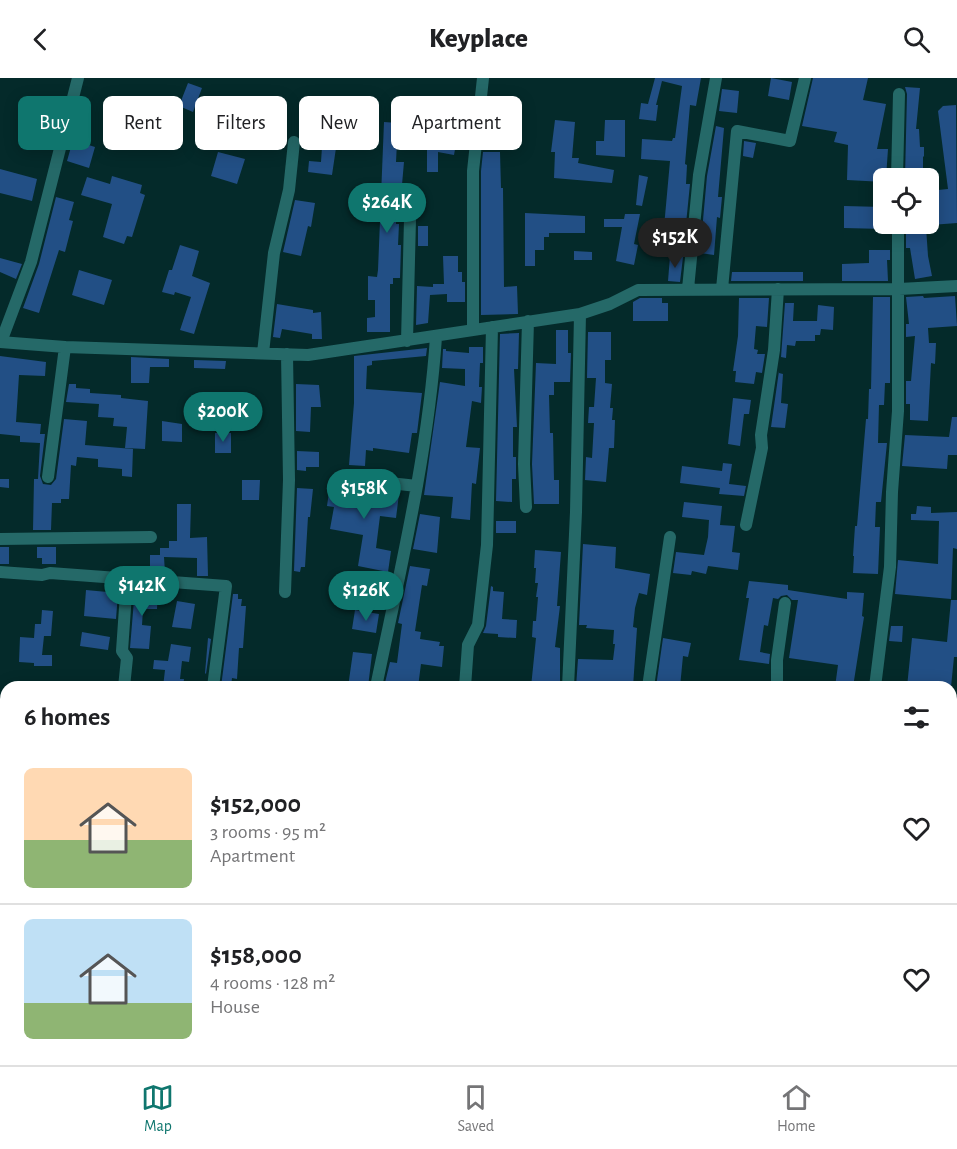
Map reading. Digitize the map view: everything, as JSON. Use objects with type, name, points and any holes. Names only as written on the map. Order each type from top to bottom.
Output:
[{"type":"street","points":[[78,78],[31,262],[1,342],[65,347],[308,355],[580,314],[610,304],[638,290],[899,289],[957,286]]},
{"type":"street","points":[[473,330],[473,171],[483,78]]},
{"type":"street","points":[[688,289],[699,175],[716,78]]},
{"type":"street","points":[[722,289],[737,131],[790,141],[806,78]]},
{"type":"street","points":[[897,168],[899,94]]},
{"type":"street","points":[[263,353],[274,253],[289,190],[294,142]]},
{"type":"street","points":[[407,341],[410,219],[414,195]]},
{"type":"street","points":[[876,681],[890,567],[892,492],[898,411],[898,234]]},
{"type":"street","points":[[746,525],[762,448],[761,435],[774,350],[778,289]]},
{"type":"street","points":[[568,681],[580,314]]},
{"type":"street","points":[[526,507],[524,464],[528,321]]},
{"type":"street","points":[[465,681],[468,645],[478,625],[487,545],[492,327]]},
{"type":"street","points":[[377,681],[417,486],[434,375],[436,337]]},
{"type":"street","points":[[48,477],[65,347]]},
{"type":"street","points":[[285,592],[289,480],[286,354]]},
{"type":"street","points":[[371,481],[417,486]]},
{"type":"street","points":[[0,539],[151,537]]},
{"type":"street","points":[[649,681],[670,537]]},
{"type":"street","points":[[0,572],[42,575],[50,573],[226,586],[214,681]]},
{"type":"street","points":[[125,681],[127,658],[122,651],[127,579]]},
{"type":"street","points":[[777,681],[777,660],[785,603]]},
{"type":"building","points":[[655,78],[701,78],[696,106],[690,105],[685,164],[687,165],[686,184],[690,184],[685,234],[679,234],[677,254],[657,252],[658,234],[663,234],[670,161],[641,159],[642,139],[672,141],[675,138],[682,86],[662,81],[656,105],[658,105],[656,121],[639,119],[641,103],[648,104]]},
{"type":"building","points":[[771,78],[792,82],[789,100],[768,96]]},
{"type":"building","points":[[813,78],[868,78],[863,100],[886,104],[877,149],[888,149],[887,168],[873,168],[873,181],[847,180],[848,145],[834,142],[837,132],[802,126]]},
{"type":"building","points":[[188,83],[202,88],[199,96],[195,96],[193,112],[183,108],[183,96]]},
{"type":"building","points":[[905,87],[920,88],[916,129],[919,129],[920,147],[924,147],[923,168],[905,168],[907,94]]},
{"type":"building","points":[[722,89],[739,91],[737,113],[719,111]]},
{"type":"building","points":[[956,105],[957,223],[939,224],[939,190],[948,189],[938,111],[943,106]]},
{"type":"building","points":[[555,120],[575,122],[572,158],[579,158],[578,163],[614,170],[612,183],[554,178],[555,152],[551,152]]},
{"type":"building","points":[[605,120],[625,120],[625,157],[596,155],[596,141],[604,141]]},
{"type":"building","points":[[384,122],[391,122],[391,150],[397,150],[396,162],[404,162],[401,196],[397,196],[396,224],[399,224],[398,245],[401,245],[400,278],[393,278],[393,284],[390,284],[390,332],[367,332],[367,318],[375,317],[375,300],[368,300],[368,276],[377,277]]},
{"type":"building","points":[[716,126],[724,128],[718,197],[722,197],[720,218],[717,217],[714,255],[700,253],[707,176]]},
{"type":"building","points":[[744,141],[756,143],[753,158],[743,156]]},
{"type":"building","points":[[91,146],[95,147],[89,168],[67,161],[70,150],[91,150]]},
{"type":"building","points":[[322,150],[336,150],[332,175],[308,172],[309,161],[321,162]]},
{"type":"building","points":[[427,150],[455,150],[454,155],[438,152],[438,172],[427,172]]},
{"type":"building","points":[[218,152],[245,159],[237,184],[211,176]]},
{"type":"building","points":[[483,152],[500,152],[501,188],[503,188],[504,287],[517,286],[518,314],[481,315]]},
{"type":"building","points":[[0,169],[37,179],[32,201],[0,193]]},
{"type":"building","points":[[639,175],[648,177],[642,206],[636,205]]},
{"type":"building","points":[[112,176],[142,185],[140,193],[145,195],[132,237],[127,236],[124,244],[103,237],[112,204],[81,195],[87,177],[110,184]]},
{"type":"building","points":[[56,197],[74,202],[69,220],[73,221],[65,252],[59,250],[39,313],[23,308],[39,264]]},
{"type":"building","points":[[295,200],[315,203],[311,227],[308,226],[301,256],[283,252]]},
{"type":"building","points":[[844,206],[873,207],[873,229],[844,228]]},
{"type":"building","points":[[525,213],[585,216],[585,233],[549,233],[549,237],[544,237],[544,250],[535,250],[535,266],[525,266]]},
{"type":"building","points":[[625,214],[640,214],[634,244],[638,245],[634,265],[616,261],[622,227],[604,227],[604,219],[624,219]]},
{"type":"building","points":[[418,226],[428,226],[428,246],[418,246]]},
{"type":"building","points":[[906,234],[926,234],[932,276],[915,279],[910,248],[906,248]]},
{"type":"building","points":[[180,245],[199,251],[192,276],[210,283],[194,334],[180,330],[191,297],[175,292],[174,295],[162,292]]},
{"type":"building","points":[[869,250],[890,250],[890,260],[887,260],[888,281],[842,281],[842,264],[869,263]]},
{"type":"building","points":[[574,251],[592,252],[592,260],[574,260]]},
{"type":"building","points":[[443,256],[458,256],[458,272],[462,272],[462,282],[465,282],[465,302],[447,302],[447,294],[430,295],[428,323],[416,325],[417,286],[433,287],[433,284],[444,284]]},
{"type":"building","points":[[670,256],[683,257],[680,282],[668,281]]},
{"type":"building","points":[[0,258],[22,264],[16,279],[0,272]]},
{"type":"building","points":[[79,270],[112,280],[104,305],[72,295]]},
{"type":"building","points":[[732,272],[803,272],[803,281],[731,281]]},
{"type":"building","points":[[923,296],[924,298],[955,296],[957,326],[928,328],[929,343],[936,343],[935,364],[931,363],[928,421],[910,420],[910,404],[906,404],[906,381],[911,381],[915,336],[906,337],[906,324],[909,324],[906,297]]},
{"type":"building","points":[[873,297],[890,297],[890,383],[885,383],[884,405],[879,405],[878,443],[887,443],[881,502],[876,502],[875,527],[880,527],[878,574],[853,573],[855,526],[857,526],[866,419],[868,419],[869,389],[871,389]]},
{"type":"building","points":[[640,298],[662,298],[662,303],[668,303],[668,321],[633,321],[633,302]]},
{"type":"building","points":[[739,298],[769,298],[767,327],[756,326],[754,349],[758,350],[757,354],[765,354],[762,373],[756,372],[754,384],[735,382],[736,371],[733,371],[738,336]]},
{"type":"building","points":[[785,303],[794,303],[793,321],[817,321],[818,305],[834,307],[833,330],[821,329],[820,335],[815,335],[815,341],[796,341],[795,346],[787,345],[786,358],[781,357]]},
{"type":"building","points":[[277,304],[313,310],[313,313],[321,312],[322,339],[312,339],[312,334],[282,329],[280,338],[273,337]]},
{"type":"building","points":[[556,330],[568,330],[568,353],[571,353],[570,382],[554,382],[554,395],[549,395],[554,480],[559,480],[559,504],[534,504],[532,464],[536,363],[556,364]]},
{"type":"building","points":[[588,332],[611,332],[611,360],[605,360],[605,383],[612,384],[610,408],[613,408],[612,420],[615,420],[614,448],[609,448],[606,482],[585,480],[586,457],[592,458],[594,423],[588,423],[589,407],[594,407],[596,378],[587,378]]},
{"type":"building","points":[[519,333],[518,369],[514,369],[517,427],[513,427],[513,457],[516,457],[516,479],[512,479],[512,502],[496,501],[500,334]]},
{"type":"building","points":[[469,347],[483,347],[479,387],[482,387],[481,403],[472,401],[466,447],[480,448],[476,484],[472,483],[470,520],[451,518],[453,497],[424,495],[440,382],[465,386],[465,369],[442,368],[443,349],[469,353]]},
{"type":"building","points":[[427,348],[426,356],[372,361],[372,365],[367,366],[366,389],[422,393],[417,433],[412,433],[409,453],[373,448],[373,451],[366,450],[365,466],[349,465],[354,403],[354,356]]},
{"type":"building","points":[[0,356],[46,362],[45,376],[19,375],[16,422],[41,424],[40,434],[45,434],[40,476],[43,484],[51,485],[56,479],[64,419],[87,421],[85,445],[133,449],[132,477],[122,476],[122,469],[98,467],[98,459],[77,457],[76,466],[71,465],[69,499],[61,499],[61,503],[52,503],[51,530],[33,530],[34,479],[38,479],[40,443],[20,442],[20,436],[0,434]]},
{"type":"building","points":[[131,357],[169,359],[169,367],[150,367],[149,383],[131,383]]},
{"type":"building","points":[[194,360],[226,361],[225,369],[194,368]]},
{"type":"building","points":[[779,371],[783,374],[781,403],[788,404],[785,428],[771,427]]},
{"type":"building","points":[[69,384],[76,384],[76,388],[90,389],[90,393],[121,395],[121,398],[148,401],[145,449],[125,448],[127,427],[113,426],[114,418],[98,417],[99,404],[66,402]]},
{"type":"building","points":[[296,384],[319,385],[321,407],[311,407],[310,432],[296,431]]},
{"type":"building","points":[[733,398],[751,400],[749,414],[744,414],[740,446],[728,444]]},
{"type":"building","points":[[952,417],[957,417],[957,455],[948,455],[947,469],[902,466],[905,435],[949,437]]},
{"type":"building","points":[[162,421],[182,424],[182,442],[162,441]]},
{"type":"building","points":[[215,433],[231,433],[231,453],[215,453]]},
{"type":"building","points":[[297,451],[319,452],[319,467],[306,467],[306,471],[297,470]]},
{"type":"building","points":[[723,463],[732,464],[729,484],[746,486],[744,496],[719,494],[720,488],[680,483],[682,466],[722,471]]},
{"type":"building","points":[[0,479],[9,479],[9,488],[0,487]]},
{"type":"building","points":[[242,480],[260,480],[259,500],[242,500]]},
{"type":"building","points":[[330,485],[399,494],[396,518],[380,516],[376,548],[391,551],[388,572],[358,566],[363,535],[330,529],[334,507],[327,506]]},
{"type":"building","points":[[297,488],[313,489],[310,517],[308,517],[305,567],[301,567],[300,572],[294,571]]},
{"type":"building","points":[[684,502],[722,506],[720,525],[735,526],[732,552],[740,553],[738,570],[708,566],[706,574],[692,571],[691,575],[673,573],[676,552],[704,555],[708,537],[709,520],[682,517]]},
{"type":"building","points":[[177,504],[191,504],[190,538],[207,537],[208,576],[197,576],[197,558],[164,557],[165,573],[156,573],[156,568],[150,568],[150,555],[160,555],[160,548],[169,548],[169,541],[177,541]]},
{"type":"building","points":[[917,506],[931,507],[931,513],[957,512],[957,549],[953,548],[951,599],[895,594],[898,560],[938,564],[939,521],[911,520],[911,514],[916,514]]},
{"type":"building","points":[[420,514],[440,517],[437,553],[413,549]]},
{"type":"building","points":[[496,521],[516,521],[516,533],[496,533]]},
{"type":"building","points":[[583,544],[616,547],[615,568],[650,574],[647,595],[639,593],[635,608],[633,627],[637,628],[633,681],[576,681],[578,659],[613,660],[615,644],[613,644],[614,630],[586,628],[587,625],[579,625]]},
{"type":"building","points":[[0,547],[9,547],[9,564],[0,564]]},
{"type":"building","points":[[37,547],[56,547],[56,564],[42,564],[42,558],[37,558]]},
{"type":"building","points":[[535,550],[561,552],[557,606],[560,606],[555,647],[560,648],[560,681],[532,681],[536,638],[532,637],[533,621],[536,621],[538,597],[536,597],[538,583],[535,583],[536,568],[534,568]]},
{"type":"building","points":[[410,566],[430,569],[427,586],[422,585],[415,631],[421,632],[420,639],[440,642],[439,646],[444,646],[442,667],[421,664],[419,681],[385,681],[390,662],[397,663],[402,624],[398,623]]},
{"type":"building","points":[[749,581],[788,585],[788,590],[847,599],[847,592],[864,593],[862,616],[864,617],[854,681],[836,681],[838,665],[789,658],[798,600],[792,600],[787,595],[778,599],[773,598],[768,626],[764,625],[760,652],[770,654],[769,664],[739,660],[749,598],[746,598]]},
{"type":"building","points":[[491,586],[493,591],[504,592],[502,619],[517,620],[516,638],[483,633]]},
{"type":"building","points":[[135,588],[158,589],[157,609],[143,609],[142,625],[151,626],[149,649],[130,648]]},
{"type":"building","points":[[86,590],[118,593],[116,619],[84,616]]},
{"type":"building","points":[[233,594],[238,594],[238,599],[242,599],[241,606],[246,606],[243,648],[239,648],[237,679],[222,681]]},
{"type":"building","points":[[951,600],[957,600],[957,657],[954,657],[952,681],[908,681],[912,638],[947,642]]},
{"type":"building","points":[[177,601],[195,604],[191,629],[172,627]]},
{"type":"building","points":[[42,610],[53,611],[51,636],[44,636],[42,655],[52,655],[52,666],[34,666],[34,663],[19,662],[20,637],[34,638],[35,624],[41,624]]},
{"type":"building","points":[[355,610],[379,614],[376,633],[352,629]]},
{"type":"building","points":[[891,626],[903,626],[902,642],[889,641]]},
{"type":"building","points":[[82,632],[110,637],[108,650],[80,646]]},
{"type":"building","points":[[208,638],[211,639],[206,674],[205,673]]},
{"type":"building","points":[[663,638],[691,643],[688,657],[683,656],[681,681],[657,681]]},
{"type":"building","points":[[171,644],[191,647],[189,662],[182,661],[180,679],[184,679],[184,681],[164,681],[165,670],[153,669],[154,660],[168,661]]},
{"type":"building","points":[[353,652],[372,654],[369,681],[349,681]]}]
